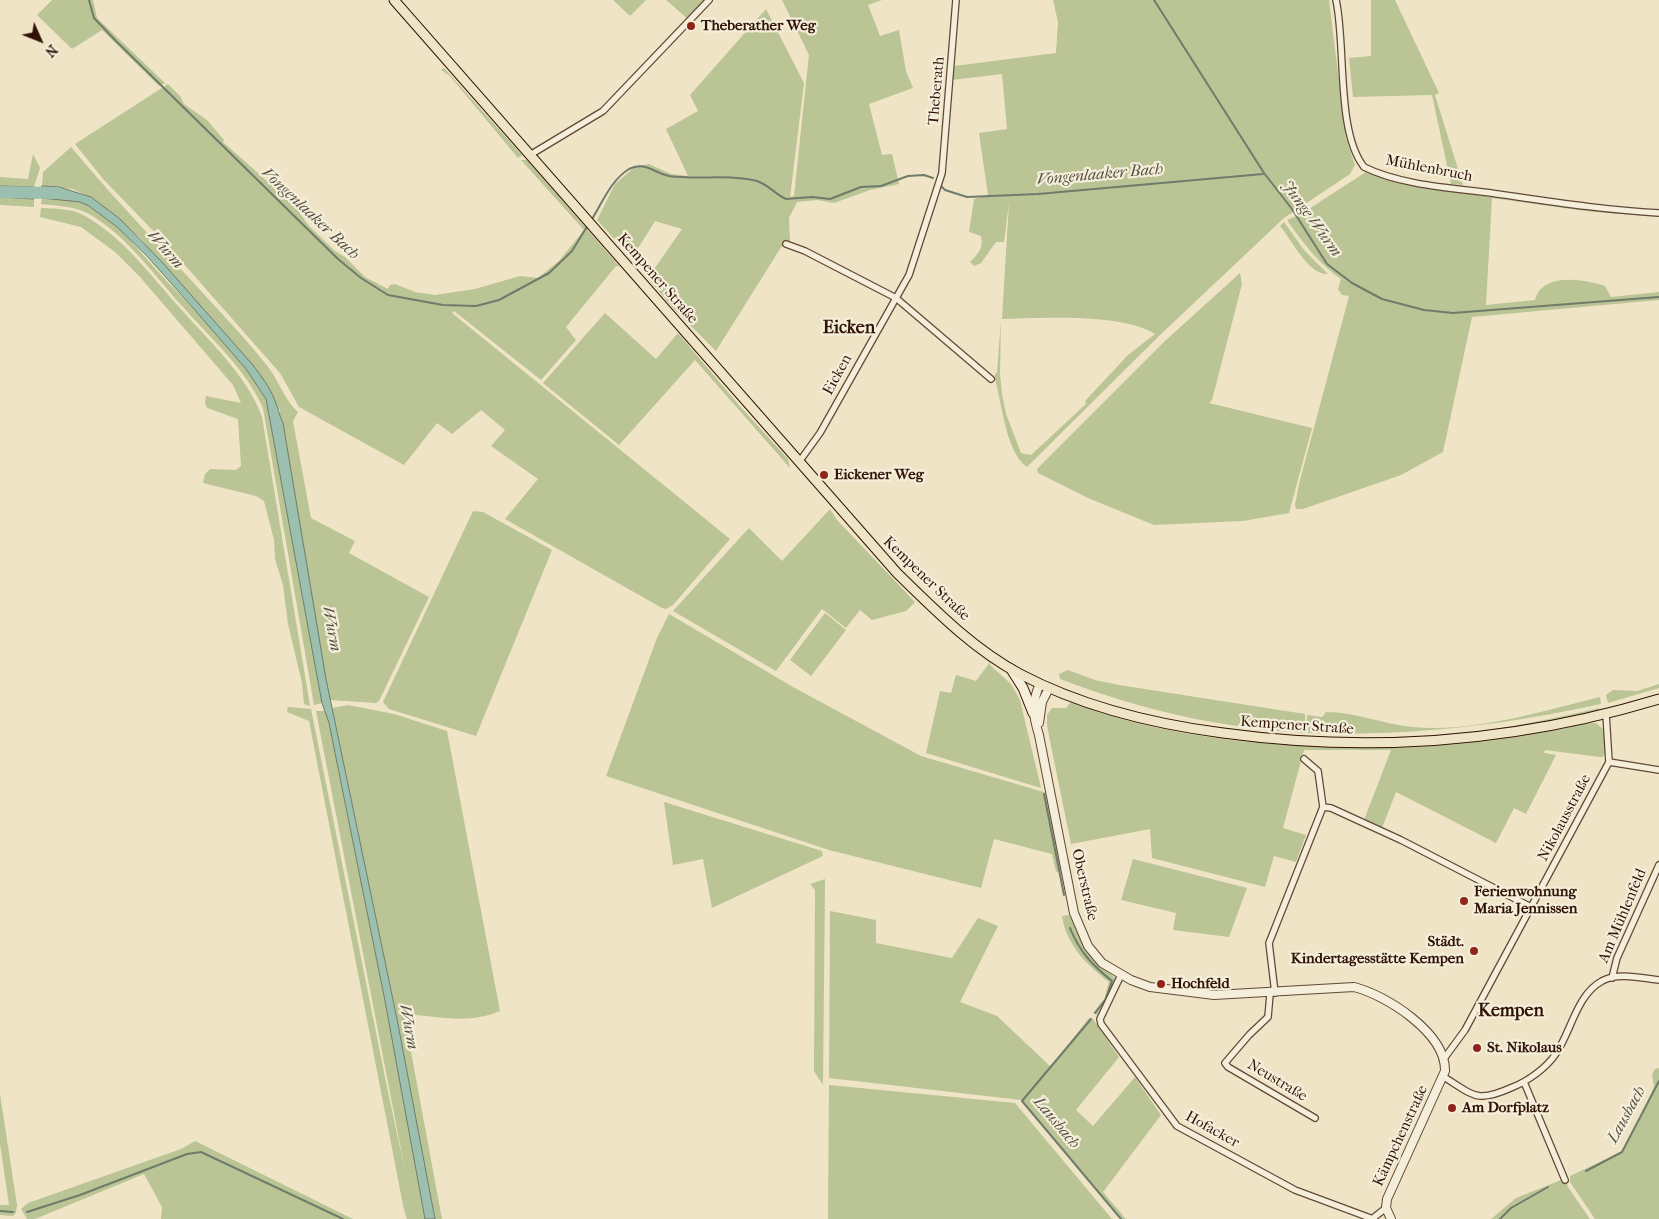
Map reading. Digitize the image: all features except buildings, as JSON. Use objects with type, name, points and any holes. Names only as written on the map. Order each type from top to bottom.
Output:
[{"type":"main road","name":"Kempener Straße","points":[[394,0],[897,574],[956,628],[1011,668],[1045,686],[1106,709],[1173,725],[1236,735],[1335,744],[1409,742],[1497,734],[1555,725],[1606,714],[1659,699]]},
{"type":"main road","points":[[1011,668],[1023,688],[1033,713]]},
{"type":"street","points":[[530,155],[603,111],[709,0]]},
{"type":"street","name":"Theberath","points":[[938,184],[942,173],[956,0]]},
{"type":"street","name":"Mühlenbruch","points":[[1336,0],[1348,119],[1353,147],[1364,167],[1388,175],[1438,186],[1597,208],[1659,214]]},
{"type":"street","name":"Eicken","points":[[799,462],[820,433],[909,275],[938,184]]},
{"type":"street","points":[[786,244],[805,251],[896,298],[991,378]]},
{"type":"street","points":[[1040,735],[1033,713],[1034,696],[1045,686]]},
{"type":"street","points":[[1040,735],[1038,714],[1045,686]]},
{"type":"street","points":[[1606,714],[1609,762],[1659,770]]},
{"type":"street","name":"Oberstraße","points":[[1040,735],[1074,913],[1082,936],[1102,963],[1121,975],[1150,987],[1214,995],[1347,987],[1375,993],[1404,1010],[1422,1027],[1444,1060]]},
{"type":"street","points":[[1272,993],[1269,943],[1322,807],[1318,771],[1304,758]]},
{"type":"street","name":"Nikolausstraße","points":[[1444,1060],[1465,1030],[1609,762]]},
{"type":"street","points":[[1322,807],[1331,808],[1401,840],[1531,907]]},
{"type":"street","name":"Am Mühlenfeld","points":[[1612,978],[1617,958],[1659,865]]},
{"type":"street","name":"Hofacker","points":[[1121,975],[1100,1019],[1101,1024],[1177,1126],[1295,1190],[1372,1219]]},
{"type":"street","points":[[1444,1060],[1446,1066],[1444,1077],[1479,1098],[1488,1098],[1524,1082],[1555,1056],[1584,1000],[1596,985],[1612,978],[1659,980]]},
{"type":"street","name":"Neustraße","points":[[1272,993],[1268,1017],[1249,1035],[1225,1063],[1228,1067],[1315,1118]]},
{"type":"street","name":"Kämpchenstraße","points":[[1386,1208],[1387,1200],[1403,1162],[1444,1077]]},
{"type":"street","points":[[1524,1082],[1565,1180]]},
{"type":"street","points":[[1372,1219],[1386,1208],[1391,1219]]},
{"type":"shaded area","points":[[52,0],[93,0],[97,18],[165,83],[159,86],[102,30],[72,49],[37,15]]},
{"type":"shaded area","points":[[613,0],[646,0],[630,16]]},
{"type":"shaded area","points":[[666,0],[706,0],[688,19]]},
{"type":"shaded area","points":[[782,0],[882,0],[868,5],[880,36],[899,30],[906,71],[913,88],[869,104],[882,155],[892,154],[899,184],[870,190],[834,203],[818,200],[797,202],[789,218],[790,241],[785,241],[716,351],[673,308],[648,278],[682,229],[655,221],[632,258],[597,220],[615,184],[636,166],[649,164],[671,174],[688,176],[666,129],[698,111],[690,95],[766,9],[804,83],[790,197],[794,196],[809,55]]},
{"type":"shaded area","points":[[1053,0],[1329,0],[1346,138],[1355,165],[1350,174],[1284,218],[1159,336],[1027,467],[1020,460],[1009,438],[994,376],[997,372],[1001,320],[1000,373],[1006,414],[1021,453],[1031,455],[1086,404],[1085,401],[1128,355],[1155,334],[1141,327],[1102,320],[1081,318],[1002,319],[1009,202],[1004,242],[996,242],[981,263],[974,266],[970,262],[978,253],[982,244],[981,236],[969,232],[974,199],[988,195],[979,133],[1007,129],[1002,74],[952,80],[954,66],[1056,53],[1058,22]]},
{"type":"shaded area","points":[[1371,0],[1395,0],[1439,93],[1435,95],[1463,185],[1451,184],[1432,95],[1353,97],[1349,58],[1371,56]]},
{"type":"shaded area","points":[[444,68],[522,156],[518,158],[450,76],[441,70]]},
{"type":"shaded area","points":[[168,84],[180,96],[184,104],[207,120],[224,140],[223,142],[267,181],[279,184],[309,226],[335,251],[345,257],[365,277],[388,289],[390,285],[395,284],[415,292],[435,295],[475,289],[520,276],[538,278],[559,261],[584,230],[521,160],[527,160],[620,267],[616,266],[566,327],[576,340],[541,380],[454,311],[452,313],[730,539],[673,605],[666,609],[662,608],[505,519],[538,479],[491,446],[505,430],[481,410],[452,434],[437,423],[404,465],[299,407],[280,373],[168,246],[104,180],[75,144]]},
{"type":"shaded area","points":[[71,147],[113,196],[244,338],[273,374],[287,399],[298,412],[293,421],[311,518],[355,541],[349,553],[429,597],[379,701],[376,703],[330,700],[327,698],[283,423],[279,417],[280,411],[271,394],[139,237],[91,197],[72,189],[42,186],[43,172]]},
{"type":"shaded area","points":[[33,154],[40,168],[34,187],[0,186],[0,177],[28,179]]},
{"type":"shaded area","points":[[1366,172],[1438,188],[1512,200],[1659,215],[1659,217],[1593,212],[1492,198],[1486,305],[1535,300],[1539,291],[1546,285],[1555,281],[1565,280],[1586,281],[1605,286],[1611,297],[1659,292],[1659,300],[1472,317],[1443,452],[1401,475],[1303,509],[1296,509],[1299,484],[1349,296],[1342,295],[1338,289],[1341,279],[1311,252],[1287,220],[1301,214]]},
{"type":"shaded area","points":[[0,186],[34,187],[34,199],[0,197]]},
{"type":"shaded area","points":[[42,186],[59,187],[91,197],[120,219],[162,262],[252,364],[273,396],[283,423],[326,679],[397,1019],[435,1219],[425,1219],[385,1001],[329,723],[322,703],[266,399],[246,369],[146,255],[117,227],[89,206],[80,202],[42,198]]},
{"type":"shaded area","points":[[0,197],[34,199],[34,207],[0,205]]},
{"type":"shaded area","points":[[42,198],[79,201],[101,213],[129,239],[218,335],[256,382],[266,399],[322,703],[314,705],[263,408],[256,394],[238,367],[116,233],[83,211],[41,204]]},
{"type":"shaded area","points":[[41,208],[64,209],[80,213],[99,225],[125,246],[226,359],[247,387],[262,417],[310,706],[304,704],[302,683],[288,624],[283,585],[275,559],[274,540],[264,501],[256,496],[203,483],[205,474],[210,469],[236,470],[241,466],[238,419],[207,408],[205,403],[206,396],[241,403],[233,385],[140,277],[115,252],[81,227],[40,217]]},
{"type":"shaded area","points":[[1284,222],[1304,250],[1328,274],[1314,269],[1301,256],[1280,226]]},
{"type":"shaded area","points":[[1240,273],[1242,284],[1212,400],[1209,403],[1312,428],[1289,513],[1243,521],[1154,525],[1088,498],[1038,473],[1037,469],[1165,341]]},
{"type":"shaded area","points":[[605,313],[656,359],[678,333],[788,459],[790,468],[695,360],[619,445],[543,383]]},
{"type":"shaded area","points":[[830,509],[837,520],[915,602],[906,611],[872,620],[860,610],[846,628],[822,609],[776,671],[673,611],[749,528],[782,561]]},
{"type":"shaded area","points":[[473,511],[483,512],[552,550],[476,736],[389,709],[383,702]]},
{"type":"shaded area","points":[[825,613],[846,630],[811,676],[790,660]]},
{"type":"shaded area","points":[[669,614],[793,687],[921,756],[1047,793],[1061,871],[1056,872],[1052,854],[994,839],[981,888],[829,850],[606,776],[657,638]]},
{"type":"shaded area","points":[[990,662],[990,665],[1011,684],[1020,700],[1041,788],[926,753],[940,691],[951,693],[956,675],[976,681]]},
{"type":"shaded area","points":[[1068,670],[1095,680],[1119,685],[1305,714],[1306,733],[1241,727],[1151,709],[1060,679],[1059,674]]},
{"type":"shaded area","points":[[1659,684],[1659,688],[1608,703],[1606,695],[1613,690],[1637,691]]},
{"type":"shaded area","points":[[1600,697],[1601,704],[1491,724],[1420,731],[1383,733],[1308,733],[1307,715],[1322,717],[1326,712],[1348,714],[1412,727],[1459,727],[1507,720]]},
{"type":"shaded area","points":[[1071,702],[1115,717],[1163,729],[1214,738],[1318,746],[1418,746],[1521,735],[1596,723],[1604,730],[1605,752],[1603,757],[1600,757],[1545,750],[1544,753],[1556,755],[1526,814],[1514,808],[1496,843],[1396,792],[1382,828],[1364,820],[1391,750],[1304,750],[1283,828],[1306,835],[1296,862],[1274,856],[1265,887],[1152,858],[1150,829],[1071,844],[1047,726],[1047,715],[1052,708],[1066,708]]},
{"type":"shaded area","points":[[348,705],[394,714],[447,731],[500,1011],[476,1018],[464,1019],[404,1014],[442,1219],[435,1219],[397,1019],[332,708]]},
{"type":"shaded area","points":[[288,707],[311,709],[405,1170],[316,711],[325,711],[329,723],[385,1001],[425,1219],[407,1219],[404,1210],[309,721],[287,712]]},
{"type":"shaded area","points":[[1599,708],[1599,710],[1545,723],[1472,734],[1438,736],[1502,728]]},
{"type":"shaded area","points":[[1177,721],[1250,731],[1323,737],[1405,737],[1356,740],[1278,736]]},
{"type":"shaded area","points":[[664,802],[822,851],[823,856],[712,908],[703,859],[673,865]]},
{"type":"shaded area","points":[[1133,859],[1247,888],[1229,937],[1173,930],[1176,913],[1121,900]]},
{"type":"shaded area","points":[[825,879],[823,1085],[814,1071],[815,890],[810,884]]},
{"type":"shaded area","points":[[830,911],[876,920],[876,943],[952,958],[978,918],[998,926],[960,1002],[997,1016],[1051,1067],[1089,1018],[1093,1019],[1119,1057],[1076,1110],[1093,1126],[1135,1077],[1161,1115],[1103,1192],[1126,1219],[1120,1219],[1021,1100],[829,1078]]},
{"type":"shaded area","points":[[1069,915],[1087,952],[1116,979],[1106,1003],[1097,1015],[1093,1013],[1104,999],[1109,982],[1086,962],[1073,945],[1064,927],[1062,916]]},
{"type":"shaded area","points":[[1659,1068],[1659,1219],[1595,1219],[1570,1182],[1570,1176],[1621,1152],[1639,1120],[1654,1087],[1652,1074],[1655,1069]]},
{"type":"shaded area","points":[[829,1085],[1015,1103],[1112,1219],[828,1219]]},
{"type":"shaded area","points":[[0,1094],[17,1205],[16,1213],[13,1216],[0,1215],[0,1205],[9,1205],[0,1144]]},
{"type":"shaded area","points":[[195,1141],[353,1219],[161,1219],[162,1207],[144,1174],[35,1219],[27,1219],[21,1209],[28,1203],[181,1149]]},
{"type":"shaded area","points":[[1566,1178],[1568,1187],[1590,1219],[1491,1219],[1516,1198]]},
{"type":"waterway","name":"Vongenlaaker Bach","points":[[89,0],[94,18],[116,41],[338,259],[361,278],[388,295],[443,305],[476,306],[499,300],[549,273],[572,251],[588,225]]},
{"type":"waterway","name":"Junge Wurm","points":[[1154,0],[1264,173],[1292,209],[1327,264],[1352,283],[1382,299],[1424,310],[1453,313],[1659,297]]},
{"type":"waterway","name":"Vongenlaaker Bach","points":[[591,221],[607,192],[617,179],[629,169],[640,166],[669,176],[736,178],[757,181],[786,199],[812,197],[830,199],[861,187],[881,186],[908,176],[924,175],[933,178]]},
{"type":"waterway","name":"Vongenlaaker Bach","points":[[940,185],[945,190],[967,197],[1038,194],[1263,174]]},
{"type":"waterway","name":"Wurm","points":[[0,192],[57,193]]},
{"type":"waterway","name":"Lausbach","points":[[1044,794],[1064,895]]},
{"type":"waterway","name":"Lausbach","points":[[1070,928],[1087,957],[1112,981],[1106,999],[1095,1013]]},
{"type":"waterway","name":"Lausbach","points":[[1091,1019],[1022,1101],[1121,1219]]},
{"type":"waterway","name":"Lausbach","points":[[1586,1171],[1622,1152],[1659,1081]]},
{"type":"waterway","points":[[27,1212],[80,1195],[187,1154],[201,1152],[343,1219]]},
{"type":"waterway","name":"Lausbach","points":[[1500,1219],[1511,1208],[1548,1187]]},
{"type":"waterway","points":[[0,1211],[13,1212]]},
{"type":"place","name":"Theberather Weg","points":[[691,26]]},
{"type":"place","name":"Eickener Weg","points":[[824,475]]},
{"type":"place","name":"Ferienwohnung Maria Jennissen","points":[[1464,901]]},
{"type":"place","name":"Städt. Kindertagesstätte Kempen","points":[[1474,951]]},
{"type":"place","name":"Hochfeld","points":[[1161,984]]},
{"type":"place","name":"St. Nikolaus","points":[[1477,1048]]},
{"type":"place","name":"Am Dorfplatz","points":[[1452,1108]]},
{"type":"district","name":"Eicken","points":[[849,329]]},
{"type":"district","name":"Kempen","points":[[1511,1012]]}]
